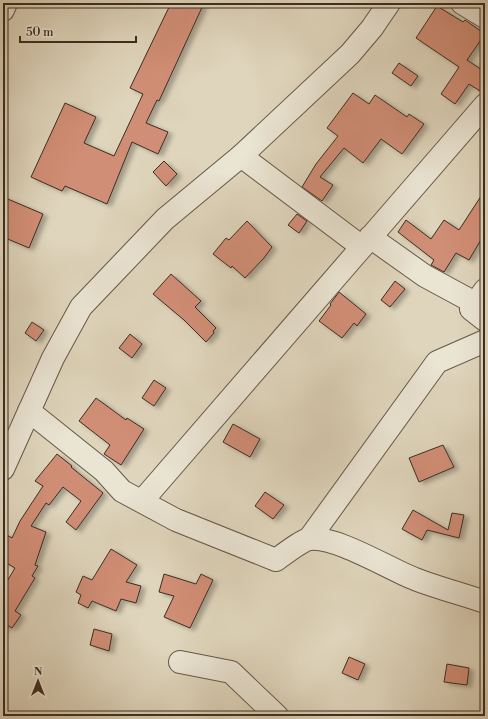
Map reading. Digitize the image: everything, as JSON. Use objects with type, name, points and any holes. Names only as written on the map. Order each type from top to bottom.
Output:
[{"type":"street","points":[[3,10],[6,3]]},
{"type":"street","points":[[3,469],[53,358],[81,307],[165,219],[241,156],[350,54],[372,28],[389,3]]},
{"type":"street","points":[[462,3],[485,18]]},
{"type":"street","points":[[142,502],[485,105]]},
{"type":"street","points":[[241,156],[366,242],[425,276],[482,304]]},
{"type":"street","points":[[28,411],[104,471],[122,491],[176,520],[276,560],[309,539],[437,362],[485,341]]},
{"type":"street","points":[[309,539],[323,541],[363,554],[386,567],[416,579],[485,602]]},
{"type":"street","points":[[180,662],[231,672],[277,716]]},
{"type":"building","points":[[171,3],[204,3],[159,101],[157,100],[146,123],[168,132],[158,154],[132,142],[107,204],[65,186],[62,191],[31,177],[65,103],[96,117],[84,143],[114,156],[143,94],[130,88]]},
{"type":"building","points":[[437,6],[463,22],[465,20],[485,34],[467,60],[485,72],[485,84],[480,91],[469,84],[455,104],[441,94],[459,67],[416,38]]},
{"type":"building","points":[[399,63],[418,76],[411,86],[392,73]]},
{"type":"building","points":[[353,93],[369,104],[375,95],[407,117],[409,114],[424,124],[402,154],[381,139],[363,163],[344,148],[320,177],[333,185],[322,201],[302,187],[316,164],[338,136],[327,128]]},
{"type":"building","points":[[164,161],[177,174],[166,186],[153,172]]},
{"type":"building","points":[[485,190],[485,233],[469,260],[456,253],[444,272],[431,265],[434,260],[398,232],[406,220],[431,239],[444,220],[459,230]]},
{"type":"building","points":[[3,197],[43,214],[29,248],[3,237]]},
{"type":"building","points":[[297,214],[307,221],[299,233],[288,225]]},
{"type":"building","points":[[247,221],[272,247],[245,278],[232,266],[231,268],[213,254],[226,238],[229,240]]},
{"type":"building","points":[[171,274],[201,301],[195,307],[216,328],[213,331],[214,333],[206,342],[184,320],[153,294]]},
{"type":"building","points":[[395,281],[405,289],[390,307],[381,300]]},
{"type":"building","points":[[339,292],[366,314],[357,326],[354,323],[342,338],[319,321]]},
{"type":"building","points":[[32,322],[44,330],[36,341],[25,333]]},
{"type":"building","points":[[130,334],[142,344],[132,358],[119,348]]},
{"type":"building","points":[[154,380],[166,388],[154,406],[142,398]]},
{"type":"building","points":[[96,398],[126,420],[127,418],[144,429],[121,465],[104,454],[110,445],[79,421]]},
{"type":"building","points":[[233,424],[260,439],[250,457],[223,442]]},
{"type":"building","points":[[443,445],[454,467],[419,482],[409,458]]},
{"type":"building","points":[[57,454],[103,493],[76,530],[66,522],[81,501],[63,487],[49,505],[46,503],[31,526],[46,532],[35,565],[38,566],[32,576],[35,578],[15,611],[21,615],[12,628],[7,625],[3,632],[3,588],[15,568],[3,561],[3,533],[12,538],[20,521],[43,486],[35,481]]},
{"type":"building","points":[[265,492],[284,505],[273,519],[255,506]]},
{"type":"building","points":[[413,510],[448,530],[452,513],[464,515],[459,538],[427,530],[422,540],[402,529]]},
{"type":"building","points":[[111,549],[137,565],[126,582],[141,586],[136,603],[121,599],[116,611],[92,601],[88,608],[78,603],[81,595],[76,592],[83,576],[92,580]]},
{"type":"building","points":[[164,574],[196,584],[201,574],[213,580],[190,628],[164,617],[174,596],[159,592]]},
{"type":"building","points":[[94,629],[112,634],[109,651],[90,645]]},
{"type":"building","points":[[349,657],[365,664],[358,680],[342,673]]},
{"type":"building","points":[[447,664],[469,668],[467,685],[444,682]]}]
